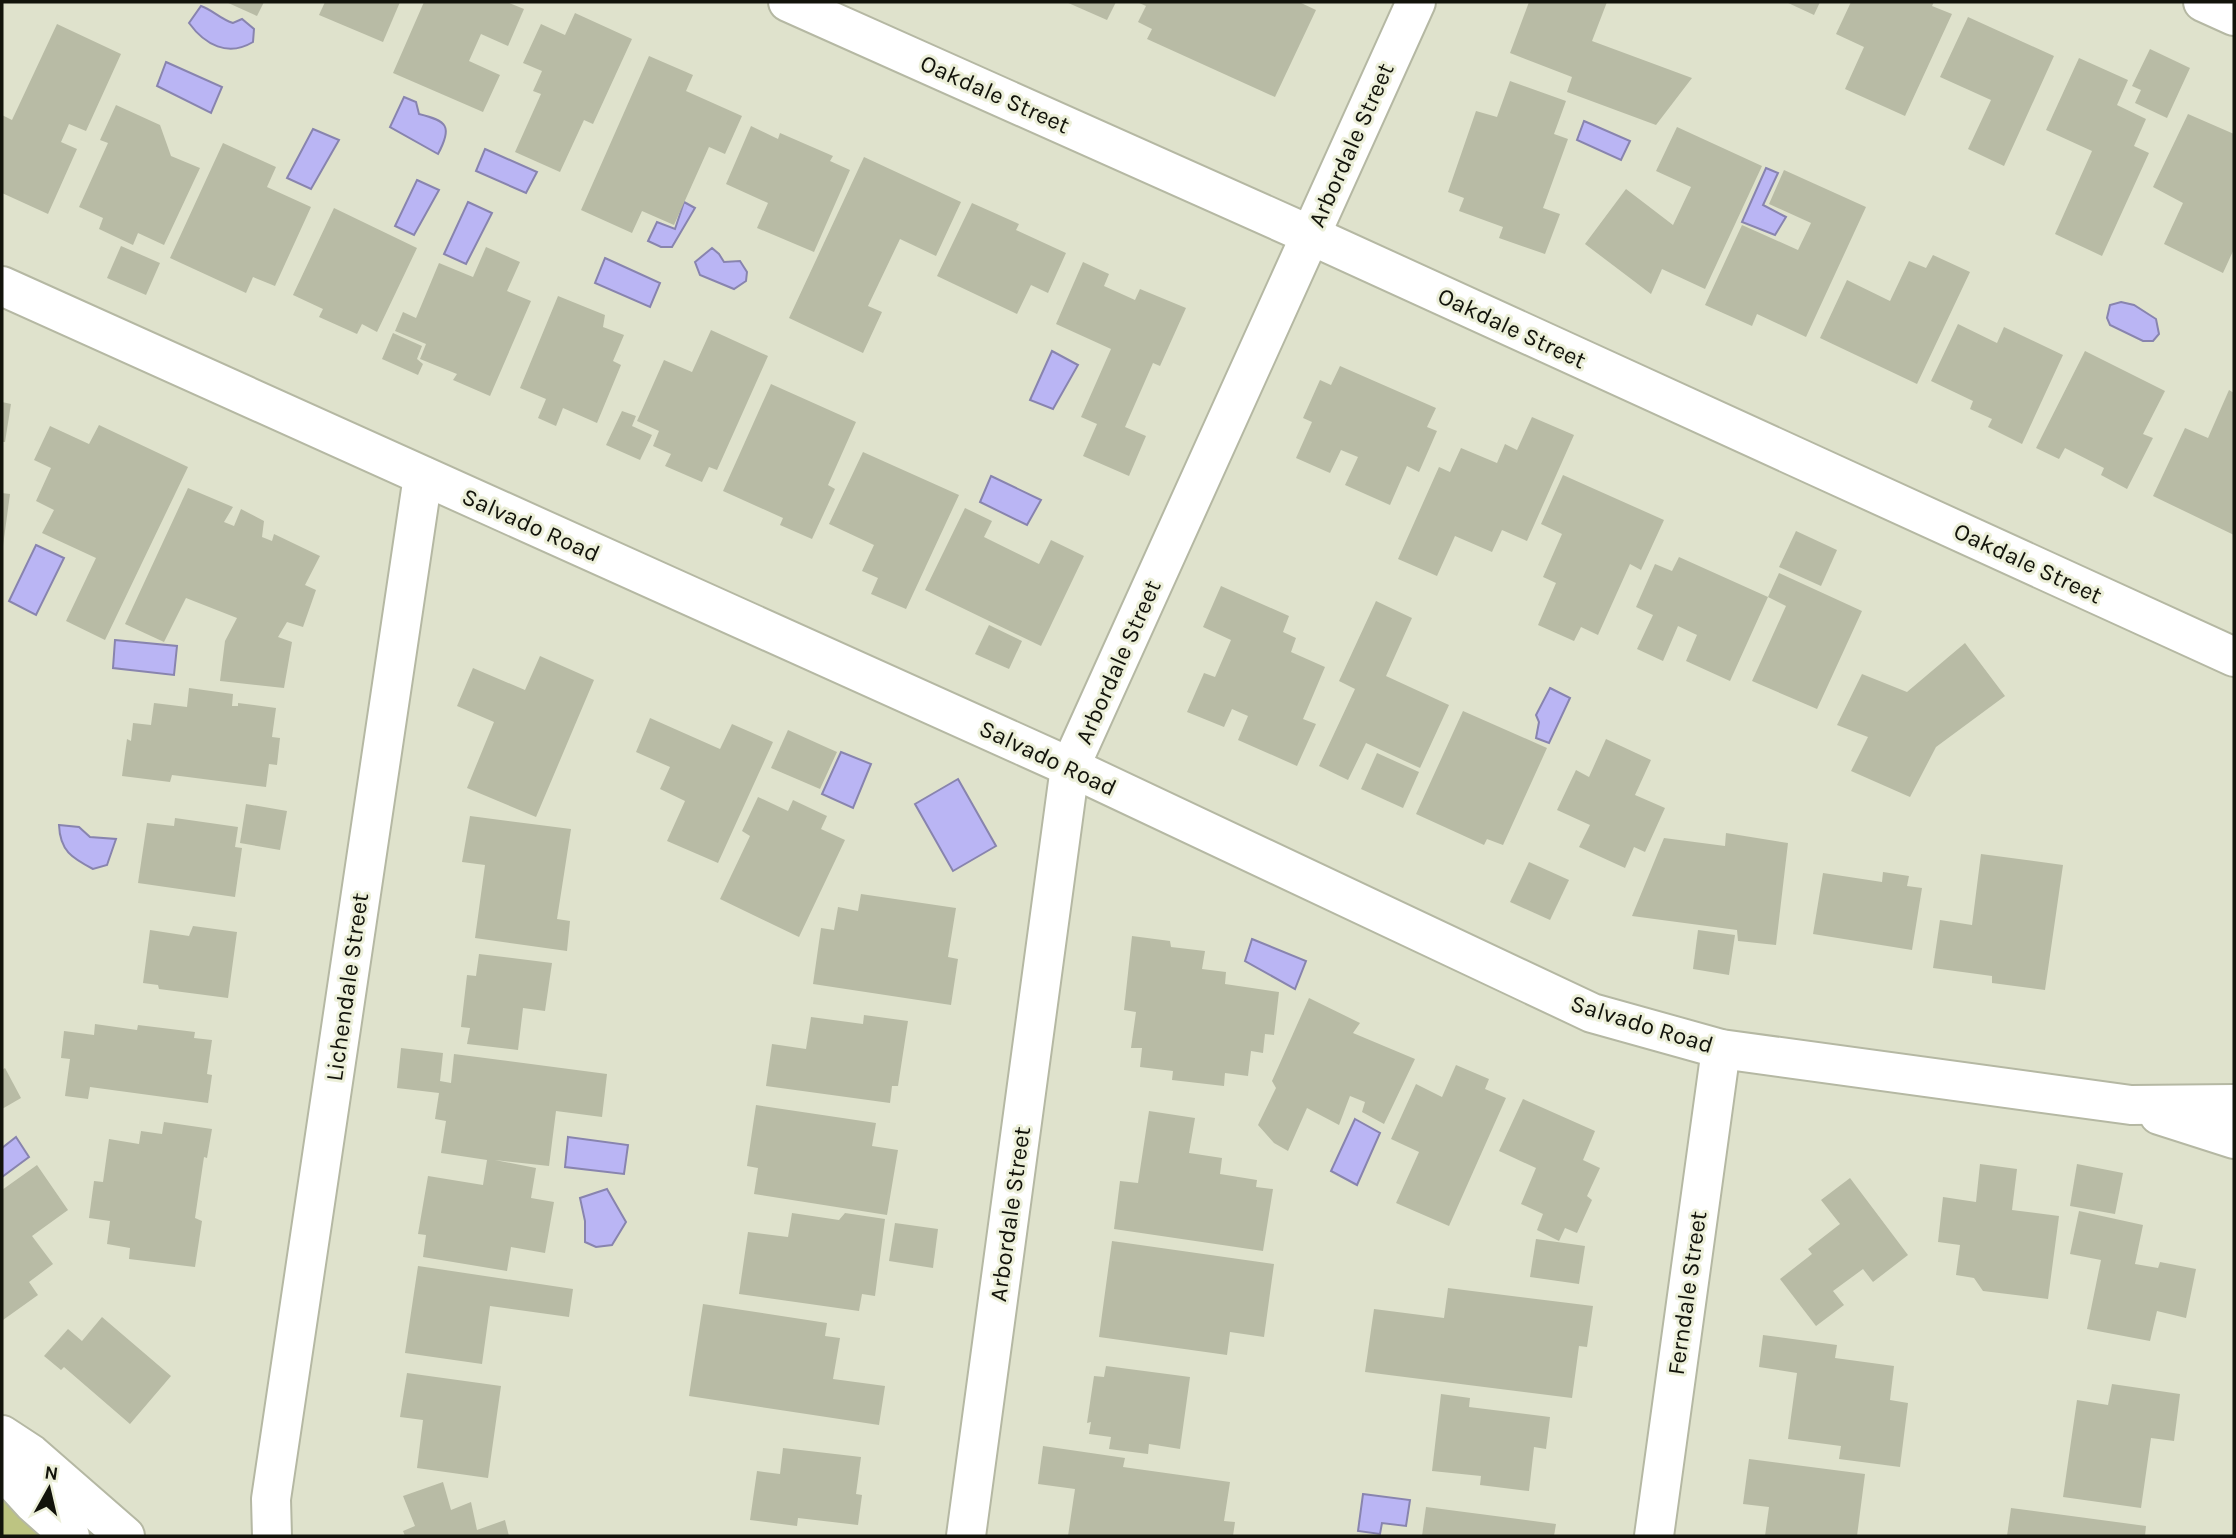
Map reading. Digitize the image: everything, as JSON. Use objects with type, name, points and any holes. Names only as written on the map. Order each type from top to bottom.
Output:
[{"type":"street","name":"Oakdale Street","points":[[788,2],[1310,235],[2234,657]]},
{"type":"street","name":"Arbordale Street","points":[[966,1536],[1070,767],[1416,2]]},
{"type":"street","points":[[2203,2],[2234,16]]},
{"type":"street","name":"Salvado Road","points":[[2,286],[1070,767],[1592,1013],[1721,1049],[2131,1105],[2234,1104]]},
{"type":"street","name":"Lichendale Street","points":[[272,1536],[271,1499],[423,476]]},
{"type":"street","name":"Ferndale Street","points":[[1654,1536],[1721,1049]]},
{"type":"street","name":"Salvado Road","points":[[2131,1105],[2234,1139]]},
{"type":"street","points":[[2,1435],[31,1454],[125,1536]]},
{"type":"street","points":[[2,1469],[33,1503],[70,1536]]},
{"type":"street","name":"Lichendale Street","points":[[258,1536],[271,1499]]},
{"type":"green space","points":[[2,1497],[47,1536],[2,1536]]},
{"type":"shaded area","points":[[201,6],[233,23],[242,19],[254,29],[253,42],[235,48],[210,43],[189,23]]},
{"type":"shaded area","points":[[166,62],[222,87],[211,113],[157,86]]},
{"type":"shaded area","points":[[404,97],[416,102],[419,114],[436,119],[445,126],[443,145],[438,154],[390,127]]},
{"type":"shaded area","points":[[1584,121],[1630,141],[1621,160],[1577,140]]},
{"type":"shaded area","points":[[313,129],[339,140],[311,189],[287,178]]},
{"type":"shaded area","points":[[485,149],[537,172],[526,193],[476,171]]},
{"type":"shaded area","points":[[1766,168],[1778,173],[1763,205],[1786,217],[1775,235],[1742,222]]},
{"type":"shaded area","points":[[417,180],[439,190],[414,235],[395,226]]},
{"type":"shaded area","points":[[468,202],[492,213],[466,264],[444,254]]},
{"type":"shaded area","points":[[684,202],[695,208],[672,247],[661,247],[648,241],[657,222],[675,229]]},
{"type":"shaded area","points":[[712,248],[724,262],[740,261],[747,272],[746,281],[734,289],[700,275],[695,262]]},
{"type":"shaded area","points":[[605,258],[660,283],[650,307],[595,283]]},
{"type":"shaded area","points":[[2121,302],[2134,305],[2156,319],[2159,334],[2153,341],[2143,341],[2110,325],[2107,318],[2110,305]]},
{"type":"shaded area","points":[[1052,351],[1078,365],[1053,409],[1030,400]]},
{"type":"shaded area","points":[[991,476],[1041,500],[1027,525],[980,502]]},
{"type":"shaded area","points":[[36,545],[64,558],[36,615],[9,601]]},
{"type":"shaded area","points":[[115,640],[177,646],[174,675],[113,668]]},
{"type":"shaded area","points":[[1550,688],[1570,698],[1549,743],[1536,738],[1539,722],[1536,715]]},
{"type":"shaded area","points":[[841,752],[871,764],[853,808],[822,794]]},
{"type":"shaded area","points":[[958,779],[996,846],[953,871],[915,804]]},
{"type":"shaded area","points":[[59,825],[79,827],[90,837],[116,839],[107,865],[93,869],[68,853]]},
{"type":"shaded area","points":[[1252,939],[1306,961],[1295,989],[1245,961]]},
{"type":"shaded area","points":[[1355,1119],[1380,1133],[1357,1185],[1331,1171]]},
{"type":"shaded area","points":[[16,1137],[29,1157],[2,1177],[2,1148]]},
{"type":"shaded area","points":[[568,1137],[628,1145],[624,1174],[565,1167]]},
{"type":"shaded area","points":[[607,1189],[626,1222],[612,1245],[596,1247],[585,1242],[585,1221],[580,1198]]},
{"type":"shaded area","points":[[1363,1494],[1410,1500],[1406,1526],[1382,1523],[1380,1534],[1358,1531]]},
{"type":"building","points":[[226,2],[264,2],[257,16]]},
{"type":"building","points":[[325,2],[400,2],[383,42],[319,15]]},
{"type":"building","points":[[424,2],[507,2],[524,9],[508,46],[481,34],[469,61],[500,75],[483,112],[393,73]]},
{"type":"building","points":[[1066,2],[1116,2],[1107,20]]},
{"type":"building","points":[[1137,2],[1299,2],[1316,10],[1275,97],[1147,39],[1152,29],[1138,22],[1146,6]]},
{"type":"building","points":[[1529,2],[1607,2],[1592,41],[1692,78],[1656,125],[1567,92],[1572,77],[1510,53]]},
{"type":"building","points":[[1786,2],[1820,2],[1814,15]]},
{"type":"building","points":[[1851,2],[1934,2],[1932,6],[1952,14],[1905,116],[1845,89],[1864,47],[1836,34]]},
{"type":"building","points":[[575,13],[632,39],[593,124],[584,120],[560,172],[515,152],[541,94],[533,91],[542,71],[523,63],[541,24],[565,35]]},
{"type":"building","points":[[1968,17],[2054,56],[2004,166],[1968,149],[1991,100],[1940,77]]},
{"type":"building","points":[[57,24],[121,54],[86,131],[69,124],[61,142],[77,149],[48,214],[2,193],[2,115],[12,120]]},
{"type":"building","points":[[2150,49],[2190,68],[2167,118],[2135,103],[2141,90],[2132,86]]},
{"type":"building","points":[[649,56],[693,75],[686,91],[742,116],[725,154],[709,147],[674,225],[642,211],[632,233],[581,210]]},
{"type":"building","points":[[2079,58],[2128,80],[2117,105],[2146,119],[2134,146],[2149,153],[2102,256],[2055,234],[2092,151],[2046,130]]},
{"type":"building","points":[[1510,81],[1566,101],[1554,134],[1568,139],[1543,208],[1560,214],[1545,254],[1499,238],[1503,227],[1459,211],[1464,198],[1448,192],[1476,111],[1497,117]]},
{"type":"building","points":[[116,105],[160,125],[171,156],[200,168],[164,245],[138,233],[133,245],[99,229],[103,218],[79,207],[108,143],[100,140]]},
{"type":"building","points":[[2188,114],[2234,134],[2234,249],[2223,273],[2164,244],[2183,203],[2153,187]]},
{"type":"building","points":[[751,126],[778,139],[780,133],[833,156],[830,161],[850,170],[814,252],[757,228],[768,203],[726,184]]},
{"type":"building","points":[[1677,127],[1762,166],[1705,289],[1662,269],[1651,294],[1585,244],[1626,189],[1673,225],[1691,187],[1656,171]]},
{"type":"building","points":[[223,143],[276,167],[267,187],[311,207],[275,286],[253,277],[246,293],[170,258]]},
{"type":"building","points":[[864,157],[961,202],[936,256],[900,239],[868,306],[882,312],[863,353],[789,318]]},
{"type":"building","points":[[1784,170],[1866,207],[1806,337],[1757,314],[1752,326],[1705,305],[1742,225],[1798,250],[1811,223],[1769,204]]},
{"type":"building","points":[[972,203],[1019,224],[1016,230],[1066,253],[1048,293],[1031,285],[1017,314],[937,276]]},
{"type":"building","points":[[334,208],[417,248],[377,332],[362,324],[357,334],[319,317],[323,309],[293,295]]},
{"type":"building","points":[[121,246],[160,263],[146,295],[107,278]]},
{"type":"building","points":[[486,247],[520,262],[507,291],[531,301],[490,396],[453,380],[457,374],[420,359],[426,344],[395,331],[403,312],[416,318],[439,263],[473,277]]},
{"type":"building","points":[[1933,255],[1970,272],[1917,384],[1820,338],[1847,280],[1890,301],[1909,261],[1926,268]]},
{"type":"building","points":[[1083,262],[1109,274],[1104,286],[1135,300],[1140,289],[1186,308],[1160,366],[1153,363],[1125,427],[1146,436],[1129,476],[1083,456],[1097,424],[1081,417],[1111,349],[1056,324]]},
{"type":"building","points":[[558,296],[605,315],[603,327],[624,335],[613,361],[621,365],[597,423],[563,408],[556,426],[538,418],[546,399],[520,388]]},
{"type":"building","points":[[1958,324],[1997,343],[2004,327],[2063,355],[2022,444],[1988,427],[1992,419],[1970,409],[1973,401],[1931,381]]},
{"type":"building","points":[[711,330],[768,356],[717,470],[709,467],[702,482],[665,466],[671,454],[653,446],[659,431],[637,421],[664,360],[692,372]]},
{"type":"building","points":[[393,333],[422,346],[417,359],[423,364],[418,375],[382,359]]},
{"type":"building","points":[[2085,351],[2165,391],[2143,434],[2153,438],[2127,489],[2101,475],[2104,468],[2065,448],[2059,459],[2036,448]]},
{"type":"building","points":[[1340,366],[1436,408],[1427,427],[1437,431],[1419,472],[1407,466],[1390,505],[1345,485],[1358,457],[1341,450],[1330,473],[1296,458],[1312,422],[1303,418],[1320,380],[1331,385]]},
{"type":"building","points":[[771,384],[856,422],[828,485],[835,489],[812,539],[780,525],[783,518],[723,491]]},
{"type":"building","points":[[2229,390],[2234,393],[2234,535],[2153,496],[2185,428],[2208,438]]},
{"type":"building","points":[[2,402],[11,404],[5,442],[2,442]]},
{"type":"building","points":[[622,411],[636,416],[632,426],[652,435],[640,460],[606,445]]},
{"type":"building","points":[[1532,417],[1574,435],[1527,541],[1502,530],[1492,552],[1455,536],[1437,576],[1398,559],[1439,467],[1450,472],[1461,448],[1497,463],[1505,444],[1517,450]]},
{"type":"building","points":[[99,425],[188,467],[105,640],[66,621],[96,558],[42,533],[54,510],[36,501],[51,468],[34,460],[50,426],[89,444]]},
{"type":"building","points":[[863,452],[959,495],[906,609],[871,594],[878,578],[862,571],[874,545],[829,524]]},
{"type":"building","points":[[1563,475],[1664,520],[1641,570],[1630,564],[1598,635],[1581,627],[1574,641],[1538,625],[1556,583],[1543,577],[1562,534],[1541,524]]},
{"type":"building","points":[[188,488],[233,507],[224,522],[234,526],[241,509],[264,521],[262,537],[272,541],[274,534],[320,556],[305,585],[316,590],[303,627],[287,622],[278,637],[292,642],[284,688],[220,681],[225,641],[237,618],[186,598],[164,642],[125,624]]},
{"type":"building","points":[[2,493],[10,494],[3,546],[2,546]]},
{"type":"building","points":[[965,508],[992,521],[984,537],[1039,564],[1051,540],[1084,556],[1041,646],[925,590]]},
{"type":"building","points":[[1796,531],[1837,550],[1821,586],[1779,567]]},
{"type":"building","points":[[1679,557],[1768,597],[1730,681],[1686,661],[1697,635],[1678,626],[1663,661],[1637,649],[1653,615],[1636,607],[1655,564],[1672,571]]},
{"type":"building","points":[[1779,573],[1862,611],[1817,709],[1752,681],[1786,606],[1768,597]]},
{"type":"building","points":[[1221,586],[1289,616],[1283,632],[1296,638],[1291,652],[1325,667],[1303,719],[1316,724],[1297,766],[1238,740],[1248,716],[1232,709],[1224,727],[1187,712],[1204,673],[1215,677],[1231,640],[1203,627]]},
{"type":"building","points":[[1376,601],[1412,618],[1386,676],[1449,705],[1420,768],[1366,743],[1348,780],[1319,766],[1355,689],[1339,681]]},
{"type":"building","points":[[989,625],[1022,641],[1009,669],[975,654]]},
{"type":"building","points":[[1965,643],[2005,696],[1936,747],[1910,797],[1851,771],[1868,737],[1837,725],[1862,674],[1907,692]]},
{"type":"building","points":[[540,656],[594,680],[536,817],[467,788],[494,722],[457,706],[473,668],[525,690]]},
{"type":"building","points":[[189,688],[233,694],[232,706],[238,706],[238,703],[276,708],[272,737],[280,738],[277,765],[269,764],[266,787],[172,775],[170,782],[122,776],[127,739],[131,741],[133,723],[151,725],[154,703],[187,707]]},
{"type":"building","points":[[1463,711],[1547,748],[1503,845],[1487,839],[1484,845],[1416,814]]},
{"type":"building","points":[[650,718],[720,749],[732,724],[773,742],[718,863],[667,841],[685,801],[660,789],[670,767],[636,752]]},
{"type":"building","points":[[788,730],[837,752],[820,789],[771,768]]},
{"type":"building","points":[[1606,739],[1651,760],[1635,795],[1665,808],[1645,852],[1634,847],[1625,868],[1579,847],[1590,825],[1557,810],[1576,770],[1589,777]]},
{"type":"building","points":[[1377,753],[1419,772],[1403,808],[1361,789]]},
{"type":"building","points":[[758,797],[788,811],[793,800],[827,816],[821,829],[845,840],[799,937],[720,899],[750,836],[742,831]]},
{"type":"building","points":[[246,804],[287,811],[280,850],[240,843]]},
{"type":"building","points":[[470,816],[571,829],[557,919],[570,921],[567,951],[475,938],[485,865],[462,862]]},
{"type":"building","points":[[175,818],[238,827],[235,847],[242,848],[235,897],[138,883],[147,823],[174,826]]},
{"type":"building","points":[[1726,833],[1788,843],[1776,945],[1738,941],[1737,930],[1632,916],[1664,838],[1725,846]]},
{"type":"building","points":[[1981,854],[2063,865],[2045,990],[1992,983],[1992,976],[1933,968],[1940,920],[1972,925]]},
{"type":"building","points":[[1529,862],[1569,880],[1550,920],[1510,902]]},
{"type":"building","points":[[1883,872],[1909,876],[1907,886],[1922,888],[1912,950],[1813,934],[1823,873],[1882,882]]},
{"type":"building","points":[[861,894],[956,908],[948,957],[958,959],[951,1005],[813,984],[821,928],[834,930],[838,907],[858,911]]},
{"type":"building","points":[[193,926],[237,932],[228,998],[159,989],[158,985],[143,983],[150,930],[189,936]]},
{"type":"building","points":[[1698,930],[1735,935],[1729,975],[1693,969]]},
{"type":"building","points":[[1132,936],[1170,941],[1171,947],[1205,951],[1202,969],[1226,972],[1225,984],[1279,992],[1274,1035],[1265,1034],[1263,1053],[1251,1051],[1248,1076],[1225,1073],[1224,1086],[1172,1080],[1173,1071],[1140,1067],[1142,1048],[1131,1048],[1136,1012],[1124,1010]]},
{"type":"building","points":[[479,954],[552,963],[545,1011],[523,1008],[518,1050],[467,1044],[470,1028],[461,1027],[467,975],[476,976]]},
{"type":"building","points":[[1309,998],[1360,1023],[1353,1033],[1415,1059],[1384,1124],[1362,1112],[1365,1102],[1350,1096],[1339,1125],[1307,1108],[1288,1151],[1274,1143],[1258,1125],[1276,1088],[1272,1081]]},
{"type":"building","points":[[864,1015],[908,1021],[898,1086],[892,1086],[890,1103],[766,1086],[772,1044],[806,1049],[811,1017],[863,1024]]},
{"type":"building","points":[[95,1024],[137,1030],[138,1025],[195,1032],[194,1038],[212,1040],[207,1074],[212,1075],[208,1103],[90,1087],[88,1099],[65,1096],[70,1059],[61,1058],[64,1031],[94,1035]]},
{"type":"building","points":[[401,1048],[443,1053],[440,1081],[451,1083],[454,1054],[607,1074],[602,1117],[556,1111],[549,1166],[495,1160],[536,1168],[531,1198],[554,1202],[545,1253],[511,1247],[507,1271],[423,1257],[426,1235],[418,1234],[428,1176],[483,1185],[487,1160],[441,1153],[446,1121],[435,1119],[439,1093],[397,1088]]},
{"type":"building","points":[[1456,1065],[1489,1079],[1485,1089],[1506,1098],[1449,1226],[1396,1203],[1419,1152],[1391,1139],[1416,1084],[1442,1097]]},
{"type":"building","points":[[5,1068],[21,1098],[2,1109],[2,1070]]},
{"type":"building","points":[[1523,1099],[1595,1131],[1583,1160],[1600,1168],[1587,1196],[1592,1200],[1577,1233],[1565,1228],[1559,1241],[1537,1230],[1543,1214],[1521,1204],[1536,1168],[1499,1151]]},
{"type":"building","points":[[756,1105],[876,1123],[872,1146],[898,1150],[887,1215],[754,1194],[758,1168],[747,1166]]},
{"type":"building","points":[[1149,1111],[1195,1118],[1189,1153],[1222,1158],[1220,1174],[1257,1180],[1256,1187],[1273,1189],[1263,1251],[1114,1229],[1120,1181],[1138,1183]]},
{"type":"building","points":[[164,1122],[212,1129],[207,1158],[204,1157],[195,1218],[202,1221],[195,1267],[129,1259],[130,1248],[107,1244],[110,1221],[89,1218],[94,1181],[103,1182],[109,1139],[139,1144],[141,1131],[162,1134]]},
{"type":"building","points":[[1980,1164],[2017,1169],[2012,1210],[2059,1216],[2048,1299],[1983,1291],[1974,1278],[1956,1275],[1960,1245],[1938,1242],[1943,1197],[1976,1202]]},
{"type":"building","points":[[2077,1164],[2123,1173],[2115,1214],[2070,1206]]},
{"type":"building","points":[[37,1165],[68,1210],[32,1236],[53,1264],[29,1282],[38,1295],[3,1320],[2,1190]]},
{"type":"building","points":[[1850,1178],[1908,1255],[1873,1282],[1863,1269],[1833,1291],[1844,1305],[1816,1326],[1780,1279],[1812,1254],[1808,1249],[1840,1224],[1821,1200]]},
{"type":"building","points":[[2079,1211],[2143,1225],[2135,1264],[2158,1268],[2160,1262],[2196,1269],[2186,1318],[2157,1311],[2150,1341],[2087,1329],[2101,1260],[2070,1254]]},
{"type":"building","points":[[792,1213],[839,1220],[845,1213],[885,1219],[875,1296],[862,1294],[859,1311],[739,1294],[748,1232],[788,1237]]},
{"type":"building","points":[[895,1223],[938,1229],[933,1268],[889,1261]]},
{"type":"building","points":[[1536,1239],[1585,1246],[1579,1284],[1530,1277]]},
{"type":"building","points":[[1112,1241],[1274,1264],[1264,1337],[1230,1332],[1227,1355],[1099,1337]]},
{"type":"building","points":[[418,1266],[573,1289],[569,1317],[490,1306],[482,1364],[405,1353]]},
{"type":"building","points":[[1448,1288],[1593,1306],[1587,1347],[1579,1346],[1572,1398],[1365,1372],[1374,1309],[1444,1318]]},
{"type":"building","points":[[703,1304],[827,1323],[825,1336],[840,1338],[833,1379],[885,1386],[879,1425],[689,1396]]},
{"type":"building","points":[[102,1317],[171,1376],[130,1424],[64,1367],[61,1370],[44,1356],[68,1329],[82,1341]]},
{"type":"building","points":[[1763,1335],[1837,1345],[1835,1358],[1894,1366],[1890,1400],[1908,1403],[1900,1467],[1839,1459],[1841,1446],[1788,1439],[1797,1373],[1759,1367]]},
{"type":"building","points":[[1106,1366],[1190,1377],[1180,1449],[1149,1444],[1148,1454],[1109,1449],[1111,1437],[1089,1434],[1091,1422],[1087,1423],[1094,1376],[1104,1377]]},
{"type":"building","points":[[407,1373],[501,1386],[488,1478],[417,1468],[423,1420],[400,1417]]},
{"type":"building","points":[[2112,1384],[2180,1394],[2174,1441],[2151,1438],[2141,1508],[2063,1497],[2077,1400],[2108,1405]]},
{"type":"building","points":[[1441,1394],[1470,1398],[1469,1407],[1550,1417],[1546,1449],[1534,1447],[1529,1491],[1480,1485],[1481,1476],[1432,1471]]},
{"type":"building","points":[[1043,1446],[1125,1458],[1123,1467],[1230,1482],[1224,1521],[1235,1522],[1233,1536],[1068,1536],[1075,1489],[1038,1484]]},
{"type":"building","points":[[783,1448],[861,1457],[856,1494],[862,1495],[858,1525],[798,1518],[797,1526],[750,1520],[757,1471],[780,1474]]},
{"type":"building","points":[[1749,1459],[1865,1474],[1857,1536],[1765,1536],[1769,1507],[1743,1504]]},
{"type":"building","points":[[443,1482],[451,1510],[471,1502],[477,1530],[505,1520],[509,1536],[405,1536],[403,1531],[415,1526],[403,1496]]},
{"type":"building","points":[[1426,1507],[1556,1524],[1554,1536],[1422,1536]]},
{"type":"building","points":[[2011,1508],[2146,1526],[2145,1536],[2007,1536]]}]
